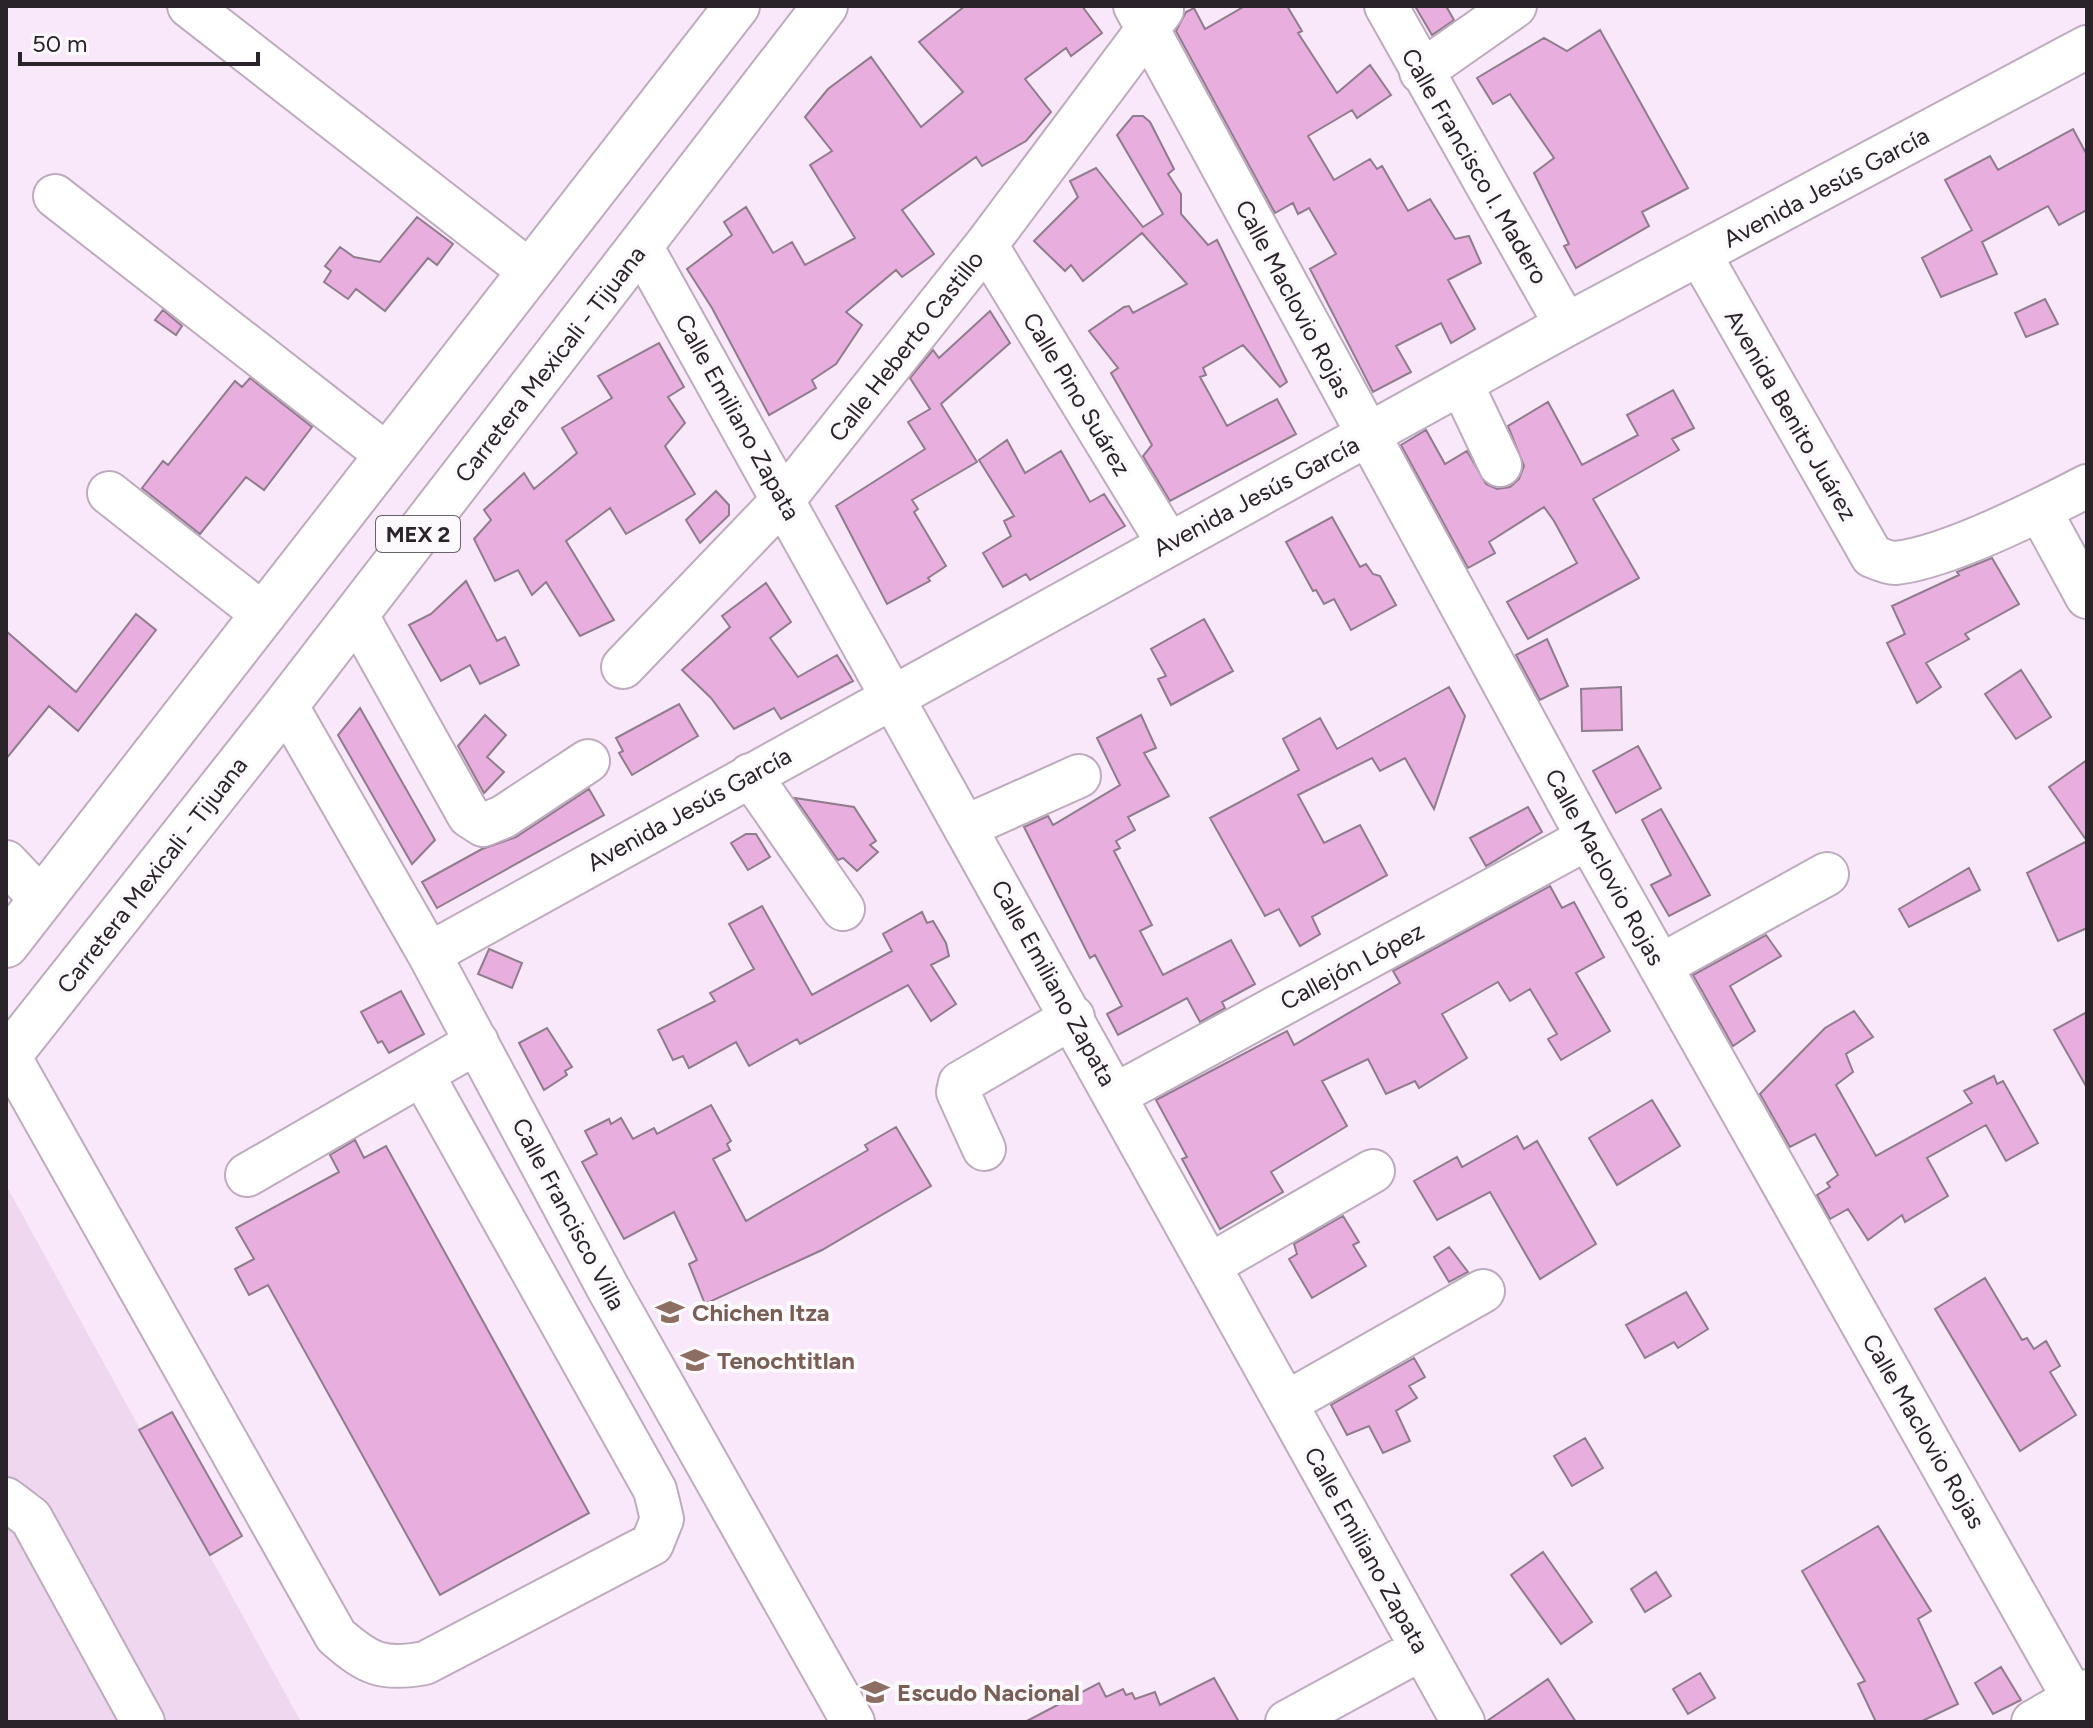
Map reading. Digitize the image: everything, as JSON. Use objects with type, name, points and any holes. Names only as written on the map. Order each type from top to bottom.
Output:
[{"type":"main road","name":"MEX 2","points":[[6,945],[528,270],[737,6]]},
{"type":"main road","name":"Carretera Mexicali - Tijuana","points":[[7,1057],[286,705],[825,6]]},
{"type":"street","points":[[189,6],[528,270]]},
{"type":"street","name":"Calle Francisco I. Madero","points":[[1386,6],[1566,325]]},
{"type":"street","points":[[1421,72],[1515,6]]},
{"type":"street","name":"Calle Heberto Castillo","points":[[623,667],[784,499],[986,245],[1149,13]]},
{"type":"street","name":"Calle Maclovio Rojas","points":[[1149,13],[1368,435],[1588,838],[2083,1703]]},
{"type":"street","name":"Avenida Jesús García","points":[[429,954],[1566,325],[2087,47]]},
{"type":"street","points":[[55,196],[387,455]]},
{"type":"street","name":"Calle Pino Suárez","points":[[986,245],[1168,543]]},
{"type":"street","name":"Calle Emiliano Zapata","points":[[641,246],[1117,1094],[1463,1722]]},
{"type":"street","name":"Avenida Benito Juárez","points":[[1700,255],[1872,556],[1892,564],[1924,556],[2040,511]]},
{"type":"street","points":[[1461,383],[1500,465]]},
{"type":"street","points":[[2087,486],[2040,511],[2087,597]]},
{"type":"street","points":[[109,493],[264,615]]},
{"type":"street","points":[[356,614],[469,816],[483,825],[503,817],[588,761]]},
{"type":"street","name":"Calle Francisco Villa","points":[[286,705],[429,954],[608,1288],[853,1722]]},
{"type":"street","points":[[750,775],[843,909]]},
{"type":"street","points":[[967,826],[1079,776]]},
{"type":"street","name":"Callejón López","points":[[1117,1094],[1588,838]]},
{"type":"street","points":[[6,862],[42,900]]},
{"type":"street","points":[[1660,966],[1827,874]]},
{"type":"street","points":[[984,1149],[958,1092],[960,1083],[1073,1017]]},
{"type":"street","points":[[247,1175],[477,1042]]},
{"type":"street","points":[[7,1057],[336,1636],[364,1660],[395,1669],[425,1663],[652,1544],[662,1519],[655,1490],[422,1074]]},
{"type":"street","points":[[1210,1265],[1373,1171]]},
{"type":"street","points":[[1286,1403],[1483,1291]]},
{"type":"street","points":[[6,1499],[31,1518],[143,1722]]},
{"type":"street","points":[[1287,1722],[1421,1649]]},
{"type":"street","points":[[2033,1722],[2083,1703]]},
{"type":"shaded area","points":[[6,1185],[301,1722],[6,1722]]},
{"type":"building","points":[[965,6],[1082,6],[1102,33],[1071,56],[1066,48],[1025,79],[1051,112],[1026,141],[982,166],[976,157],[902,210],[934,254],[902,277],[896,270],[846,312],[862,325],[836,364],[812,380],[816,388],[769,415],[712,308],[687,269],[732,235],[724,222],[746,207],[773,253],[792,242],[805,265],[855,238],[810,165],[832,151],[805,117],[828,89],[871,57],[921,127],[963,92],[919,42]]},
{"type":"building","points":[[1245,6],[1287,6],[1302,31],[1298,33],[1337,93],[1370,65],[1391,95],[1357,118],[1352,110],[1308,136],[1334,180],[1370,159],[1377,169],[1382,166],[1408,211],[1430,199],[1455,239],[1469,236],[1481,263],[1448,280],[1475,329],[1451,343],[1441,323],[1396,346],[1411,372],[1373,392],[1310,269],[1336,254],[1309,208],[1298,214],[1293,203],[1275,213],[1176,31],[1186,12],[1194,8],[1205,29]]},
{"type":"building","points":[[1415,6],[1446,6],[1454,20],[1432,35]]},
{"type":"building","points":[[1600,30],[1688,188],[1642,212],[1649,226],[1576,268],[1564,246],[1569,244],[1534,173],[1554,158],[1510,94],[1493,104],[1477,78],[1544,38],[1567,51]]},
{"type":"building","points":[[1133,116],[1143,116],[1150,122],[1174,169],[1168,174],[1181,194],[1181,214],[1208,245],[1217,240],[1287,382],[1280,387],[1243,345],[1203,368],[1206,375],[1200,377],[1227,426],[1277,399],[1296,434],[1170,501],[1143,456],[1152,445],[1111,373],[1118,368],[1089,331],[1124,307],[1129,306],[1133,313],[1187,284],[1142,233],[1083,281],[1071,265],[1065,271],[1034,241],[1078,197],[1070,181],[1096,168],[1143,227],[1163,214],[1117,135]]},
{"type":"building","points":[[2073,129],[2087,155],[2087,210],[2059,225],[2048,206],[1982,242],[1997,274],[1941,297],[1922,258],[1972,230],[1945,180],[1990,156],[1998,170]]},
{"type":"building","points":[[417,217],[453,244],[437,265],[428,258],[385,311],[356,289],[348,299],[324,282],[331,271],[325,266],[340,247],[354,257],[380,262]]},
{"type":"building","points":[[2045,299],[2058,324],[2026,337],[2015,313]]},
{"type":"building","points":[[163,310],[182,326],[176,335],[155,320]]},
{"type":"building","points":[[990,311],[1010,343],[941,404],[977,462],[912,500],[918,509],[914,512],[946,566],[928,578],[930,581],[887,604],[836,506],[925,449],[908,422],[930,409],[910,378],[933,350],[939,358]]},
{"type":"building","points":[[659,343],[684,387],[668,397],[685,423],[665,446],[695,494],[626,534],[610,508],[566,541],[614,620],[580,636],[546,582],[532,595],[518,570],[495,581],[474,539],[491,520],[484,510],[524,473],[534,489],[577,453],[562,428],[612,398],[598,376]]},
{"type":"building","points":[[250,378],[312,427],[264,490],[246,477],[200,534],[142,488],[163,461],[168,465],[235,381],[242,387]]},
{"type":"building","points":[[1673,390],[1694,428],[1672,439],[1679,450],[1593,499],[1639,578],[1528,639],[1507,602],[1577,563],[1554,521],[1544,507],[1489,542],[1495,553],[1468,568],[1401,445],[1426,430],[1445,464],[1467,451],[1486,484],[1497,489],[1510,487],[1519,479],[1524,466],[1508,426],[1548,402],[1582,465],[1638,435],[1627,415]]},
{"type":"building","points":[[1007,440],[1025,473],[1061,451],[1090,502],[1104,494],[1125,526],[1030,580],[1026,574],[1003,587],[983,553],[1011,536],[1004,521],[1014,516],[979,460]]},
{"type":"building","points":[[716,491],[729,505],[729,515],[700,543],[686,520]]},
{"type":"building","points":[[1332,517],[1360,567],[1366,564],[1373,574],[1380,576],[1396,605],[1351,630],[1334,599],[1324,604],[1316,590],[1313,591],[1286,542]]},
{"type":"building","points":[[1992,558],[2019,604],[1965,634],[1969,639],[1926,663],[1941,687],[1917,703],[1887,643],[1905,634],[1892,606],[1959,575],[1957,572]]},
{"type":"building","points":[[466,581],[497,641],[505,637],[519,665],[480,684],[470,665],[441,681],[409,625],[431,614]]},
{"type":"building","points":[[766,583],[791,622],[770,638],[798,677],[837,655],[853,681],[781,719],[774,708],[734,729],[711,698],[682,670],[730,627],[722,616]]},
{"type":"building","points":[[136,614],[156,630],[78,731],[49,706],[6,759],[6,631],[76,692]]},
{"type":"building","points":[[1204,619],[1233,671],[1171,705],[1158,679],[1166,676],[1151,649]]},
{"type":"building","points":[[1547,639],[1568,686],[1540,700],[1516,655]]},
{"type":"building","points":[[2021,670],[2051,717],[2016,739],[1985,694]]},
{"type":"building","points":[[1449,687],[1465,716],[1434,809],[1405,758],[1380,771],[1372,758],[1298,795],[1324,843],[1360,825],[1387,875],[1312,917],[1320,934],[1300,946],[1279,909],[1265,916],[1210,818],[1299,770],[1283,739],[1320,718],[1337,749]]},
{"type":"building","points":[[1621,687],[1622,730],[1582,731],[1581,689]]},
{"type":"building","points":[[679,704],[698,736],[632,775],[619,753],[623,751],[616,738]]},
{"type":"building","points":[[360,708],[435,840],[412,864],[338,735]]},
{"type":"building","points":[[485,715],[506,735],[487,757],[504,772],[484,793],[458,746]]},
{"type":"building","points":[[1141,715],[1156,748],[1144,753],[1169,796],[1128,817],[1135,830],[1116,841],[1120,848],[1114,851],[1152,925],[1140,931],[1163,975],[1231,940],[1255,984],[1222,1002],[1225,1008],[1200,1022],[1187,998],[1118,1035],[1107,1014],[1122,1006],[1095,955],[1090,958],[1024,827],[1048,816],[1053,825],[1120,785],[1097,738]]},
{"type":"building","points":[[1638,746],[1661,788],[1616,813],[1593,771]]},
{"type":"building","points":[[2087,760],[2087,841],[2049,787]]},
{"type":"building","points":[[589,789],[604,815],[437,908],[422,882],[482,849],[516,837]]},
{"type":"building","points":[[795,798],[854,807],[876,841],[870,845],[878,852],[857,871],[843,858],[838,860]]},
{"type":"building","points":[[1528,807],[1542,832],[1486,866],[1470,838]]},
{"type":"building","points":[[1661,809],[1710,895],[1669,916],[1651,885],[1671,875],[1642,820]]},
{"type":"building","points":[[746,834],[756,834],[770,857],[748,870],[731,843]]},
{"type":"building","points":[[2087,841],[2087,928],[2058,941],[2027,873]]},
{"type":"building","points":[[1969,868],[1980,890],[1909,927],[1899,909]]},
{"type":"building","points":[[1550,886],[1562,908],[1574,902],[1604,957],[1576,973],[1610,1031],[1561,1060],[1548,1039],[1557,1034],[1530,989],[1510,1001],[1498,982],[1442,1014],[1467,1058],[1419,1088],[1415,1081],[1386,1094],[1368,1059],[1322,1081],[1347,1126],[1271,1172],[1283,1192],[1220,1229],[1182,1159],[1187,1157],[1156,1100],[1287,1031],[1294,1045],[1400,983],[1393,971]]},
{"type":"building","points":[[762,906],[812,995],[892,951],[883,934],[922,912],[927,923],[933,921],[946,943],[949,956],[931,965],[956,1004],[931,1021],[908,985],[800,1044],[797,1039],[749,1066],[736,1042],[689,1068],[683,1056],[673,1060],[658,1030],[715,1001],[710,993],[754,969],[729,924]]},
{"type":"building","points":[[1766,935],[1781,956],[1730,986],[1755,1031],[1733,1046],[1693,975]]},
{"type":"building","points":[[489,949],[522,963],[512,988],[478,974]]},
{"type":"building","points":[[401,991],[424,1034],[389,1053],[382,1041],[378,1043],[361,1012]]},
{"type":"building","points":[[1854,1011],[1873,1037],[1846,1054],[1853,1072],[1836,1085],[1876,1156],[1972,1103],[1964,1091],[1994,1076],[1997,1084],[2003,1081],[2038,1143],[2006,1161],[1986,1125],[1927,1158],[1948,1196],[1905,1222],[1902,1215],[1868,1240],[1848,1209],[1830,1219],[1817,1195],[1830,1187],[1827,1183],[1838,1175],[1815,1134],[1790,1147],[1760,1094],[1825,1028]]},
{"type":"building","points":[[2087,1012],[2087,1088],[2054,1030]]},
{"type":"building","points":[[547,1028],[572,1067],[565,1071],[567,1075],[544,1090],[519,1043]]},
{"type":"building","points":[[1652,1100],[1680,1146],[1617,1185],[1589,1138]]},
{"type":"building","points":[[711,1105],[731,1141],[727,1144],[730,1150],[713,1159],[746,1221],[868,1150],[865,1145],[896,1127],[931,1186],[822,1250],[705,1304],[689,1264],[697,1260],[674,1212],[624,1239],[582,1162],[597,1154],[585,1131],[609,1119],[611,1124],[621,1118],[633,1139],[654,1128],[657,1134]]},
{"type":"building","points":[[1517,1136],[1524,1149],[1537,1141],[1596,1244],[1540,1279],[1490,1192],[1437,1220],[1414,1181],[1457,1157],[1462,1167]]},
{"type":"building","points":[[355,1140],[364,1158],[386,1146],[589,1513],[440,1595],[268,1285],[249,1295],[235,1269],[254,1259],[236,1228],[339,1172],[330,1155]]},
{"type":"building","points":[[1343,1216],[1359,1242],[1353,1245],[1366,1266],[1312,1298],[1289,1259],[1297,1254],[1294,1244]]},
{"type":"building","points":[[1449,1247],[1468,1272],[1449,1282],[1434,1257]]},
{"type":"building","points":[[1985,1278],[2022,1340],[2027,1338],[2034,1349],[2046,1341],[2060,1366],[2050,1372],[2076,1415],[2020,1451],[1935,1309]]},
{"type":"building","points":[[1686,1292],[1708,1329],[1678,1348],[1674,1342],[1645,1358],[1626,1325]]},
{"type":"building","points":[[1414,1358],[1425,1377],[1409,1386],[1417,1398],[1396,1411],[1410,1441],[1383,1453],[1369,1426],[1347,1435],[1331,1405]]},
{"type":"building","points":[[172,1412],[242,1536],[210,1555],[139,1430]]},
{"type":"building","points":[[1585,1438],[1603,1468],[1572,1486],[1554,1456]]},
{"type":"building","points":[[1878,1526],[1931,1611],[1918,1619],[1958,1704],[1920,1722],[1876,1722],[1858,1684],[1865,1681],[1802,1571]]},
{"type":"building","points":[[1543,1552],[1592,1622],[1561,1644],[1511,1575]]},
{"type":"building","points":[[1656,1572],[1671,1596],[1645,1612],[1631,1589]]},
{"type":"building","points":[[2001,1667],[2021,1700],[1993,1714],[1975,1683]]},
{"type":"building","points":[[1700,1673],[1715,1698],[1688,1714],[1673,1689]]},
{"type":"building","points":[[1214,1678],[1239,1722],[1025,1722],[1099,1683],[1106,1697],[1123,1689],[1126,1695],[1132,1693],[1135,1699],[1155,1692],[1160,1705]]},
{"type":"building","points":[[1548,1679],[1576,1722],[1487,1722],[1487,1721]]},
{"type":"place","name":"Chichen Itza","points":[[670,1312]]},
{"type":"place","name":"Tenochtitlan","points":[[695,1360]]},
{"type":"place","name":"Escudo Nacional","points":[[875,1692]]}]
